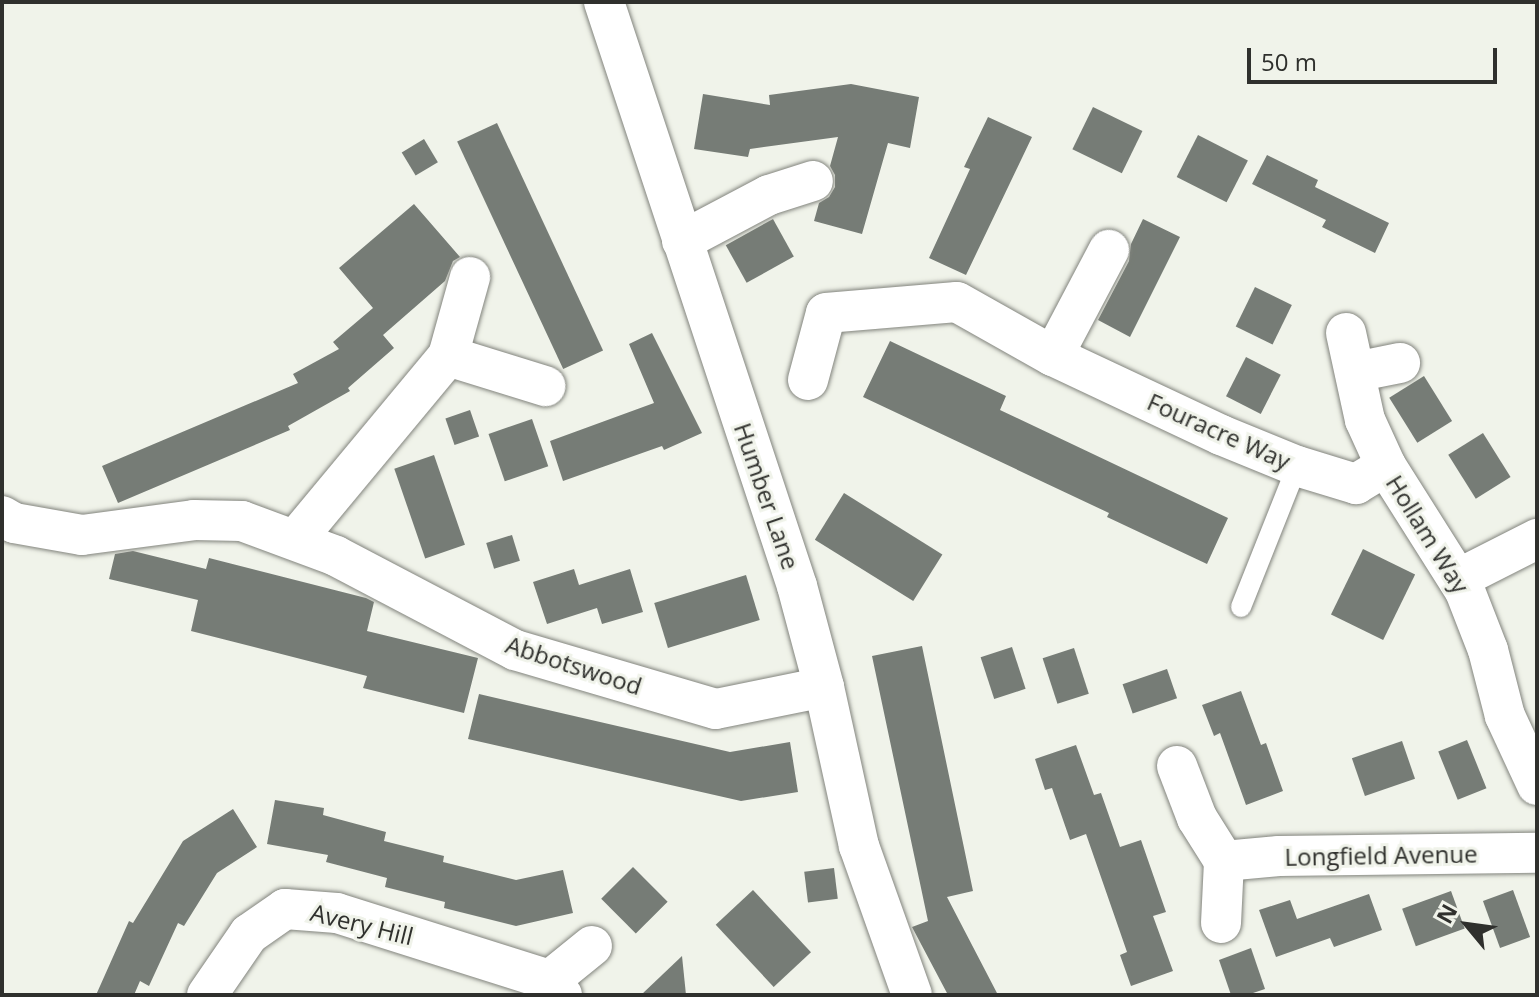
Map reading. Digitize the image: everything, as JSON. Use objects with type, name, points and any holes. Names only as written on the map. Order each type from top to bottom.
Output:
[{"type":"street","name":"Humber Lane","points":[[604,2],[638,113],[797,586],[824,687],[859,846],[912,995]]},
{"type":"street","points":[[682,241],[769,195],[813,181]]},
{"type":"street","points":[[1053,356],[1109,250]]},
{"type":"street","points":[[296,539],[448,356],[470,277]]},
{"type":"street","name":"Fouracre Way","points":[[808,380],[826,313],[957,302],[1053,356],[1297,466],[1356,484],[1386,466]]},
{"type":"street","name":"Hollam Way","points":[[1346,333],[1365,420],[1386,466],[1458,579],[1488,650],[1505,716],[1537,785]]},
{"type":"street","points":[[448,356],[545,386]]},
{"type":"street","points":[[1355,372],[1400,363]]},
{"type":"street","name":"Abbotswood","points":[[2,516],[14,523],[82,535],[194,520],[242,521],[296,539],[515,650],[716,709],[824,687]]},
{"type":"street","points":[[1458,579],[1537,539]]},
{"type":"street","points":[[1177,766],[1197,818],[1224,861],[1221,923]]},
{"type":"street","name":"Longfield Avenue","points":[[1224,861],[1293,855],[1537,853]]},
{"type":"street","name":"Avery Hill","points":[[207,995],[249,934],[271,916],[293,908],[337,913],[556,988],[592,946]]},
{"type":"lane","points":[[1241,607],[1297,466]]},
{"type":"building","points":[[851,84],[919,97],[910,148],[888,143],[862,234],[814,221],[819,203],[829,197],[835,187],[835,175],[830,166],[838,137],[750,149],[748,157],[694,149],[703,94],[770,105],[769,95]]},
{"type":"building","points":[[1093,107],[1142,131],[1122,173],[1072,149]]},
{"type":"building","points":[[988,117],[1032,137],[966,275],[929,258],[970,169],[964,167]]},
{"type":"building","points":[[497,123],[603,350],[563,369],[457,142]]},
{"type":"building","points":[[1198,135],[1248,160],[1227,202],[1177,177]]},
{"type":"building","points":[[424,139],[438,162],[416,176],[402,152]]},
{"type":"building","points":[[1267,155],[1318,180],[1315,187],[1389,223],[1375,253],[1322,227],[1326,220],[1252,184]]},
{"type":"building","points":[[414,204],[460,257],[453,261],[445,281],[383,335],[394,348],[348,388],[350,391],[288,426],[290,430],[118,503],[102,466],[298,383],[293,374],[339,349],[333,342],[373,308],[339,268]]},
{"type":"building","points":[[773,219],[794,257],[747,283],[726,245]]},
{"type":"building","points":[[1143,219],[1180,237],[1130,337],[1098,320],[1129,261],[1131,244]]},
{"type":"building","points":[[1255,287],[1292,305],[1273,345],[1236,327]]},
{"type":"building","points":[[652,333],[702,433],[664,450],[662,446],[563,481],[550,441],[654,403],[629,344]]},
{"type":"building","points":[[890,341],[1006,396],[1000,410],[1228,518],[1207,564],[1107,517],[1109,513],[863,397]]},
{"type":"building","points":[[1246,357],[1281,375],[1261,414],[1226,396]]},
{"type":"building","points":[[1424,376],[1452,421],[1417,443],[1389,398]]},
{"type":"building","points":[[470,410],[479,436],[455,445],[445,418]]},
{"type":"building","points":[[532,419],[548,466],[505,481],[489,434]]},
{"type":"building","points":[[1483,433],[1511,477],[1476,499],[1448,455]]},
{"type":"building","points":[[434,455],[465,545],[425,558],[394,469]]},
{"type":"building","points":[[844,493],[942,554],[913,601],[815,540]]},
{"type":"building","points":[[512,535],[520,561],[494,569],[486,543]]},
{"type":"building","points":[[1363,549],[1415,574],[1383,640],[1331,615]]},
{"type":"building","points":[[133,551],[206,569],[209,558],[366,598],[374,602],[367,631],[478,658],[464,713],[363,688],[367,676],[191,631],[198,600],[109,579],[115,554]]},
{"type":"building","points":[[574,569],[579,585],[630,569],[643,612],[602,624],[597,608],[547,624],[533,582]]},
{"type":"building","points":[[746,575],[760,620],[668,648],[654,603]]},
{"type":"building","points":[[922,646],[973,891],[947,897],[998,995],[948,995],[912,927],[928,921],[872,656]]},
{"type":"building","points":[[1012,647],[1026,689],[994,699],[981,657]]},
{"type":"building","points":[[1074,648],[1089,694],[1057,704],[1043,658]]},
{"type":"building","points":[[1167,669],[1177,698],[1133,714],[1123,684]]},
{"type":"building","points":[[1241,691],[1261,745],[1266,743],[1283,791],[1246,805],[1220,733],[1214,736],[1202,705]]},
{"type":"building","points":[[479,694],[730,752],[790,742],[798,792],[741,801],[468,739]]},
{"type":"building","points":[[1467,740],[1486,788],[1458,800],[1438,752]]},
{"type":"building","points":[[1402,741],[1415,779],[1365,796],[1352,758]]},
{"type":"building","points":[[1076,745],[1094,795],[1101,793],[1120,847],[1141,840],[1166,912],[1153,916],[1173,971],[1131,986],[1120,955],[1127,952],[1086,834],[1070,840],[1052,788],[1045,790],[1035,759]]},
{"type":"building","points":[[275,800],[324,808],[323,815],[386,832],[384,841],[444,856],[443,862],[516,880],[563,870],[573,913],[516,926],[444,908],[445,902],[385,887],[387,878],[326,862],[328,855],[267,844]]},
{"type":"building","points":[[233,809],[257,847],[217,873],[184,926],[178,923],[149,986],[140,981],[134,995],[96,995],[129,921],[133,923],[183,841]]},
{"type":"building","points":[[633,867],[668,902],[636,933],[601,899]]},
{"type":"building","points":[[834,868],[838,899],[808,902],[804,872]]},
{"type":"building","points":[[753,890],[811,952],[774,987],[716,925]]},
{"type":"building","points":[[1513,890],[1530,937],[1500,948],[1483,901]]},
{"type":"building","points":[[1451,891],[1465,929],[1416,946],[1402,909]]},
{"type":"building","points":[[1369,894],[1382,930],[1334,947],[1330,938],[1276,957],[1259,910],[1290,900],[1297,919]]},
{"type":"building","points":[[1251,948],[1265,989],[1247,995],[1231,995],[1219,960]]},
{"type":"building","points":[[682,956],[686,995],[641,995]]}]
